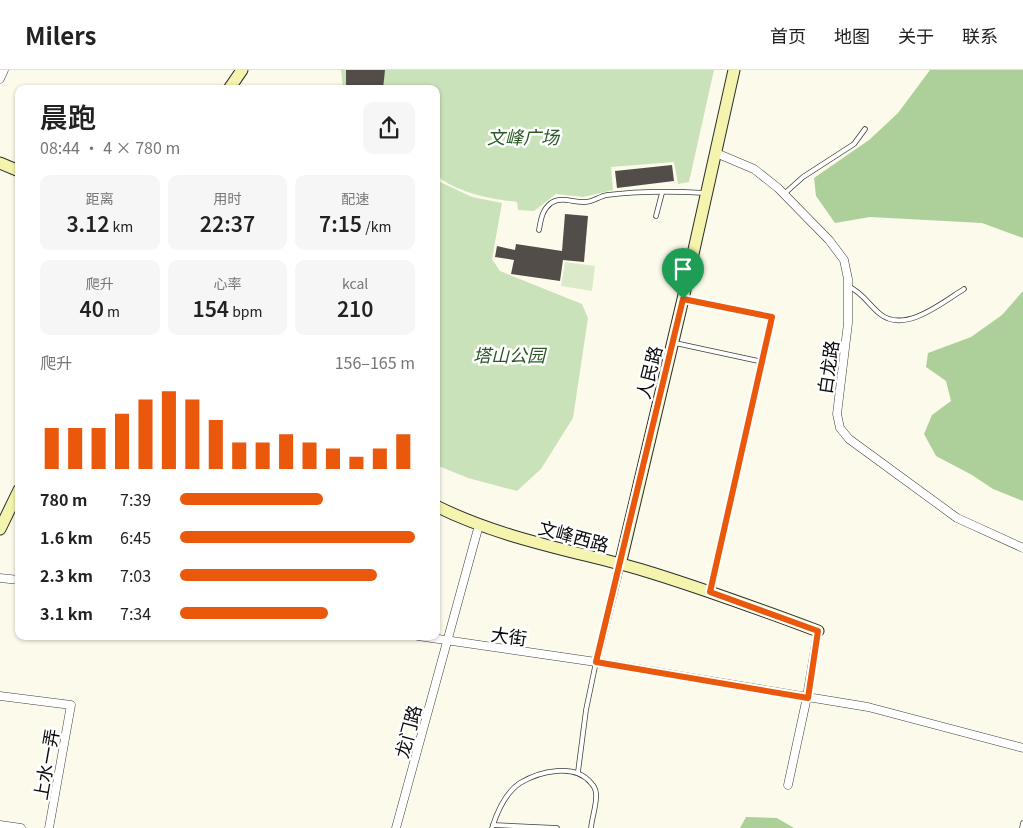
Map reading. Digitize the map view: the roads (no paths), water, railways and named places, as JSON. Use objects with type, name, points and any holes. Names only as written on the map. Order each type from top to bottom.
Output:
[{"type":"street","points":[[0,79],[4,70]]},
{"type":"street","points":[[232,85],[242,70]]},
{"type":"street","name":"人民路","points":[[620,565],[683,299],[734,70]]},
{"type":"street","name":"白龙路","points":[[716,154],[754,169],[784,194],[829,240],[844,260],[848,286],[848,324],[837,414],[840,428],[849,439],[957,518],[1023,548]]},
{"type":"street","points":[[0,163],[15,169]]},
{"type":"street","points":[[0,529],[15,498]]},
{"type":"street","name":"文峰西路","points":[[440,508],[478,525],[710,592],[818,631]]},
{"type":"street","name":"龙门路","points":[[396,828],[478,525]]},
{"type":"street","points":[[596,662],[620,565]]},
{"type":"street","points":[[0,578],[15,580]]},
{"type":"street","points":[[788,786],[808,698],[818,631]]},
{"type":"street","name":"大街","points":[[440,640],[596,662],[868,707],[1023,748]]},
{"type":"street","name":"上水一弄","points":[[0,696],[71,706],[49,828]]},
{"type":"street","points":[[0,825],[21,828]]},
{"type":"lane","points":[[784,194],[803,176],[854,144],[865,129]]},
{"type":"lane","points":[[539,230],[543,210],[552,202],[562,199],[588,202],[606,195],[679,191],[707,193]]},
{"type":"lane","points":[[656,216],[662,193]]},
{"type":"lane","points":[[848,286],[863,294],[881,315],[900,320],[919,317],[964,288]]},
{"type":"lane","points":[[683,299],[772,317],[710,592]]},
{"type":"lane","points":[[673,342],[763,362]]},
{"type":"lane","points":[[578,772],[586,710],[596,662]]},
{"type":"lane","points":[[557,828],[493,827],[499,806],[519,784],[536,776],[556,771],[578,772],[588,779],[596,793],[591,828]]},
{"type":"lane","points":[[1022,828],[1023,824]]},
{"type":"park label","name":"文峰广场","points":[[523,136]]},
{"type":"park label","name":"塔山公园","points":[[509,354]]}]
